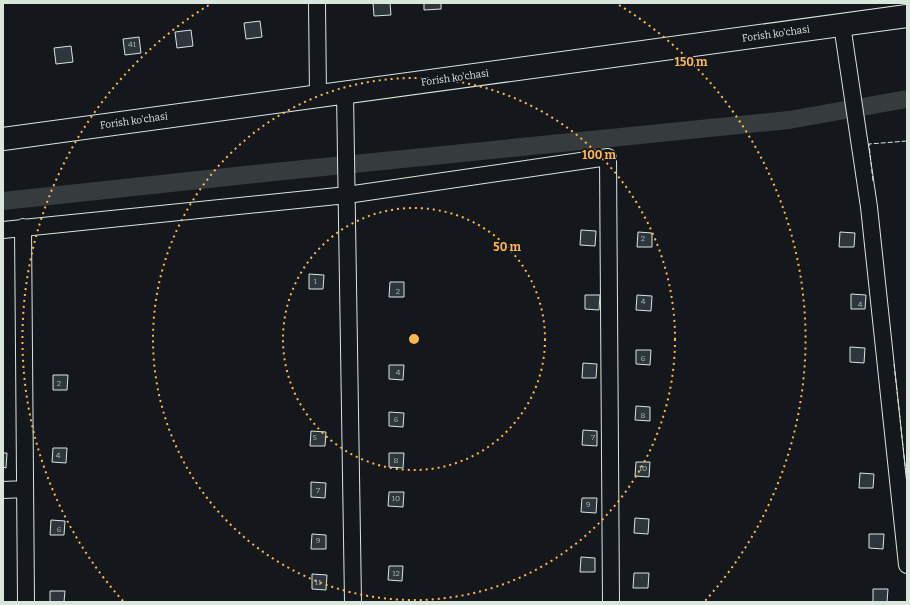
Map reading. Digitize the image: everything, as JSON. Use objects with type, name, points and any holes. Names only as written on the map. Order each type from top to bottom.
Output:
[{"type":"main road","name":"Forish ko'chasi","points":[[3,139],[907,16]]},
{"type":"street","points":[[317,3],[318,96]]},
{"type":"street","points":[[842,25],[869,207],[907,565]]},
{"type":"street","points":[[345,93],[353,602]]},
{"type":"street","points":[[3,230],[346,195],[608,157],[611,602]]},
{"type":"street","points":[[23,227],[26,602]]},
{"type":"street","points":[[3,490],[25,489]]},
{"type":"building","points":[[373,3],[390,3],[391,15],[374,16]]},
{"type":"building","points":[[424,3],[441,3],[441,9],[424,10]]},
{"type":"building","points":[[260,21],[262,37],[246,39],[244,23]]},
{"type":"building","points":[[191,30],[193,46],[177,48],[175,32]]},
{"type":"building","points":[[139,37],[141,53],[125,55],[123,39]]},
{"type":"building","points":[[71,46],[73,62],[56,64],[54,48]]},
{"type":"building","points":[[581,230],[596,231],[595,246],[580,245]]},
{"type":"building","points":[[638,232],[652,233],[652,247],[637,247]]},
{"type":"building","points":[[840,232],[855,233],[854,247],[839,247]]},
{"type":"building","points":[[309,274],[324,275],[323,289],[309,289]]},
{"type":"building","points":[[390,282],[404,282],[404,297],[389,297]]},
{"type":"building","points":[[851,294],[866,295],[865,309],[851,309]]},
{"type":"building","points":[[585,295],[600,295],[599,310],[585,309]]},
{"type":"building","points":[[637,295],[652,296],[651,311],[636,310]]},
{"type":"building","points":[[850,347],[865,348],[864,363],[850,362]]},
{"type":"building","points":[[636,350],[651,350],[650,365],[636,364]]},
{"type":"building","points":[[583,363],[597,364],[596,378],[582,378]]},
{"type":"building","points":[[389,365],[404,365],[403,380],[389,379]]},
{"type":"building","points":[[53,375],[68,375],[67,390],[53,390]]},
{"type":"building","points":[[636,406],[650,407],[650,421],[635,420]]},
{"type":"building","points":[[389,412],[404,413],[403,427],[389,426]]},
{"type":"building","points":[[583,430],[597,431],[597,446],[582,445]]},
{"type":"building","points":[[311,431],[326,432],[325,446],[310,446]]},
{"type":"building","points":[[53,448],[67,448],[66,463],[52,462]]},
{"type":"building","points":[[3,453],[7,453],[6,468],[3,467]]},
{"type":"building","points":[[389,453],[404,453],[403,468],[389,467]]},
{"type":"building","points":[[636,462],[650,462],[649,477],[635,476]]},
{"type":"building","points":[[860,473],[874,474],[873,488],[859,488]]},
{"type":"building","points":[[311,482],[326,483],[325,498],[311,497]]},
{"type":"building","points":[[389,492],[404,492],[403,507],[388,506]]},
{"type":"building","points":[[582,498],[597,498],[596,513],[581,512]]},
{"type":"building","points":[[635,518],[649,519],[648,534],[634,533]]},
{"type":"building","points":[[51,520],[65,521],[64,535],[50,535]]},
{"type":"building","points":[[312,534],[326,535],[326,549],[311,549]]},
{"type":"building","points":[[869,534],[884,534],[883,549],[869,548]]},
{"type":"building","points":[[581,557],[595,558],[595,572],[580,572]]},
{"type":"building","points":[[389,566],[403,566],[402,581],[388,580]]},
{"type":"building","points":[[634,573],[649,573],[648,588],[633,588]]},
{"type":"building","points":[[312,574],[327,575],[326,590],[312,589]]},
{"type":"building","points":[[873,589],[888,589],[887,602],[873,602]]},
{"type":"building","points":[[50,591],[65,591],[64,602],[50,602]]},
{"type":"waterway","points":[[3,201],[789,120],[907,99]]},
{"type":"fence","points":[[873,181],[869,144],[907,141]]},
{"type":"fence","points":[[894,364],[907,483]]}]
